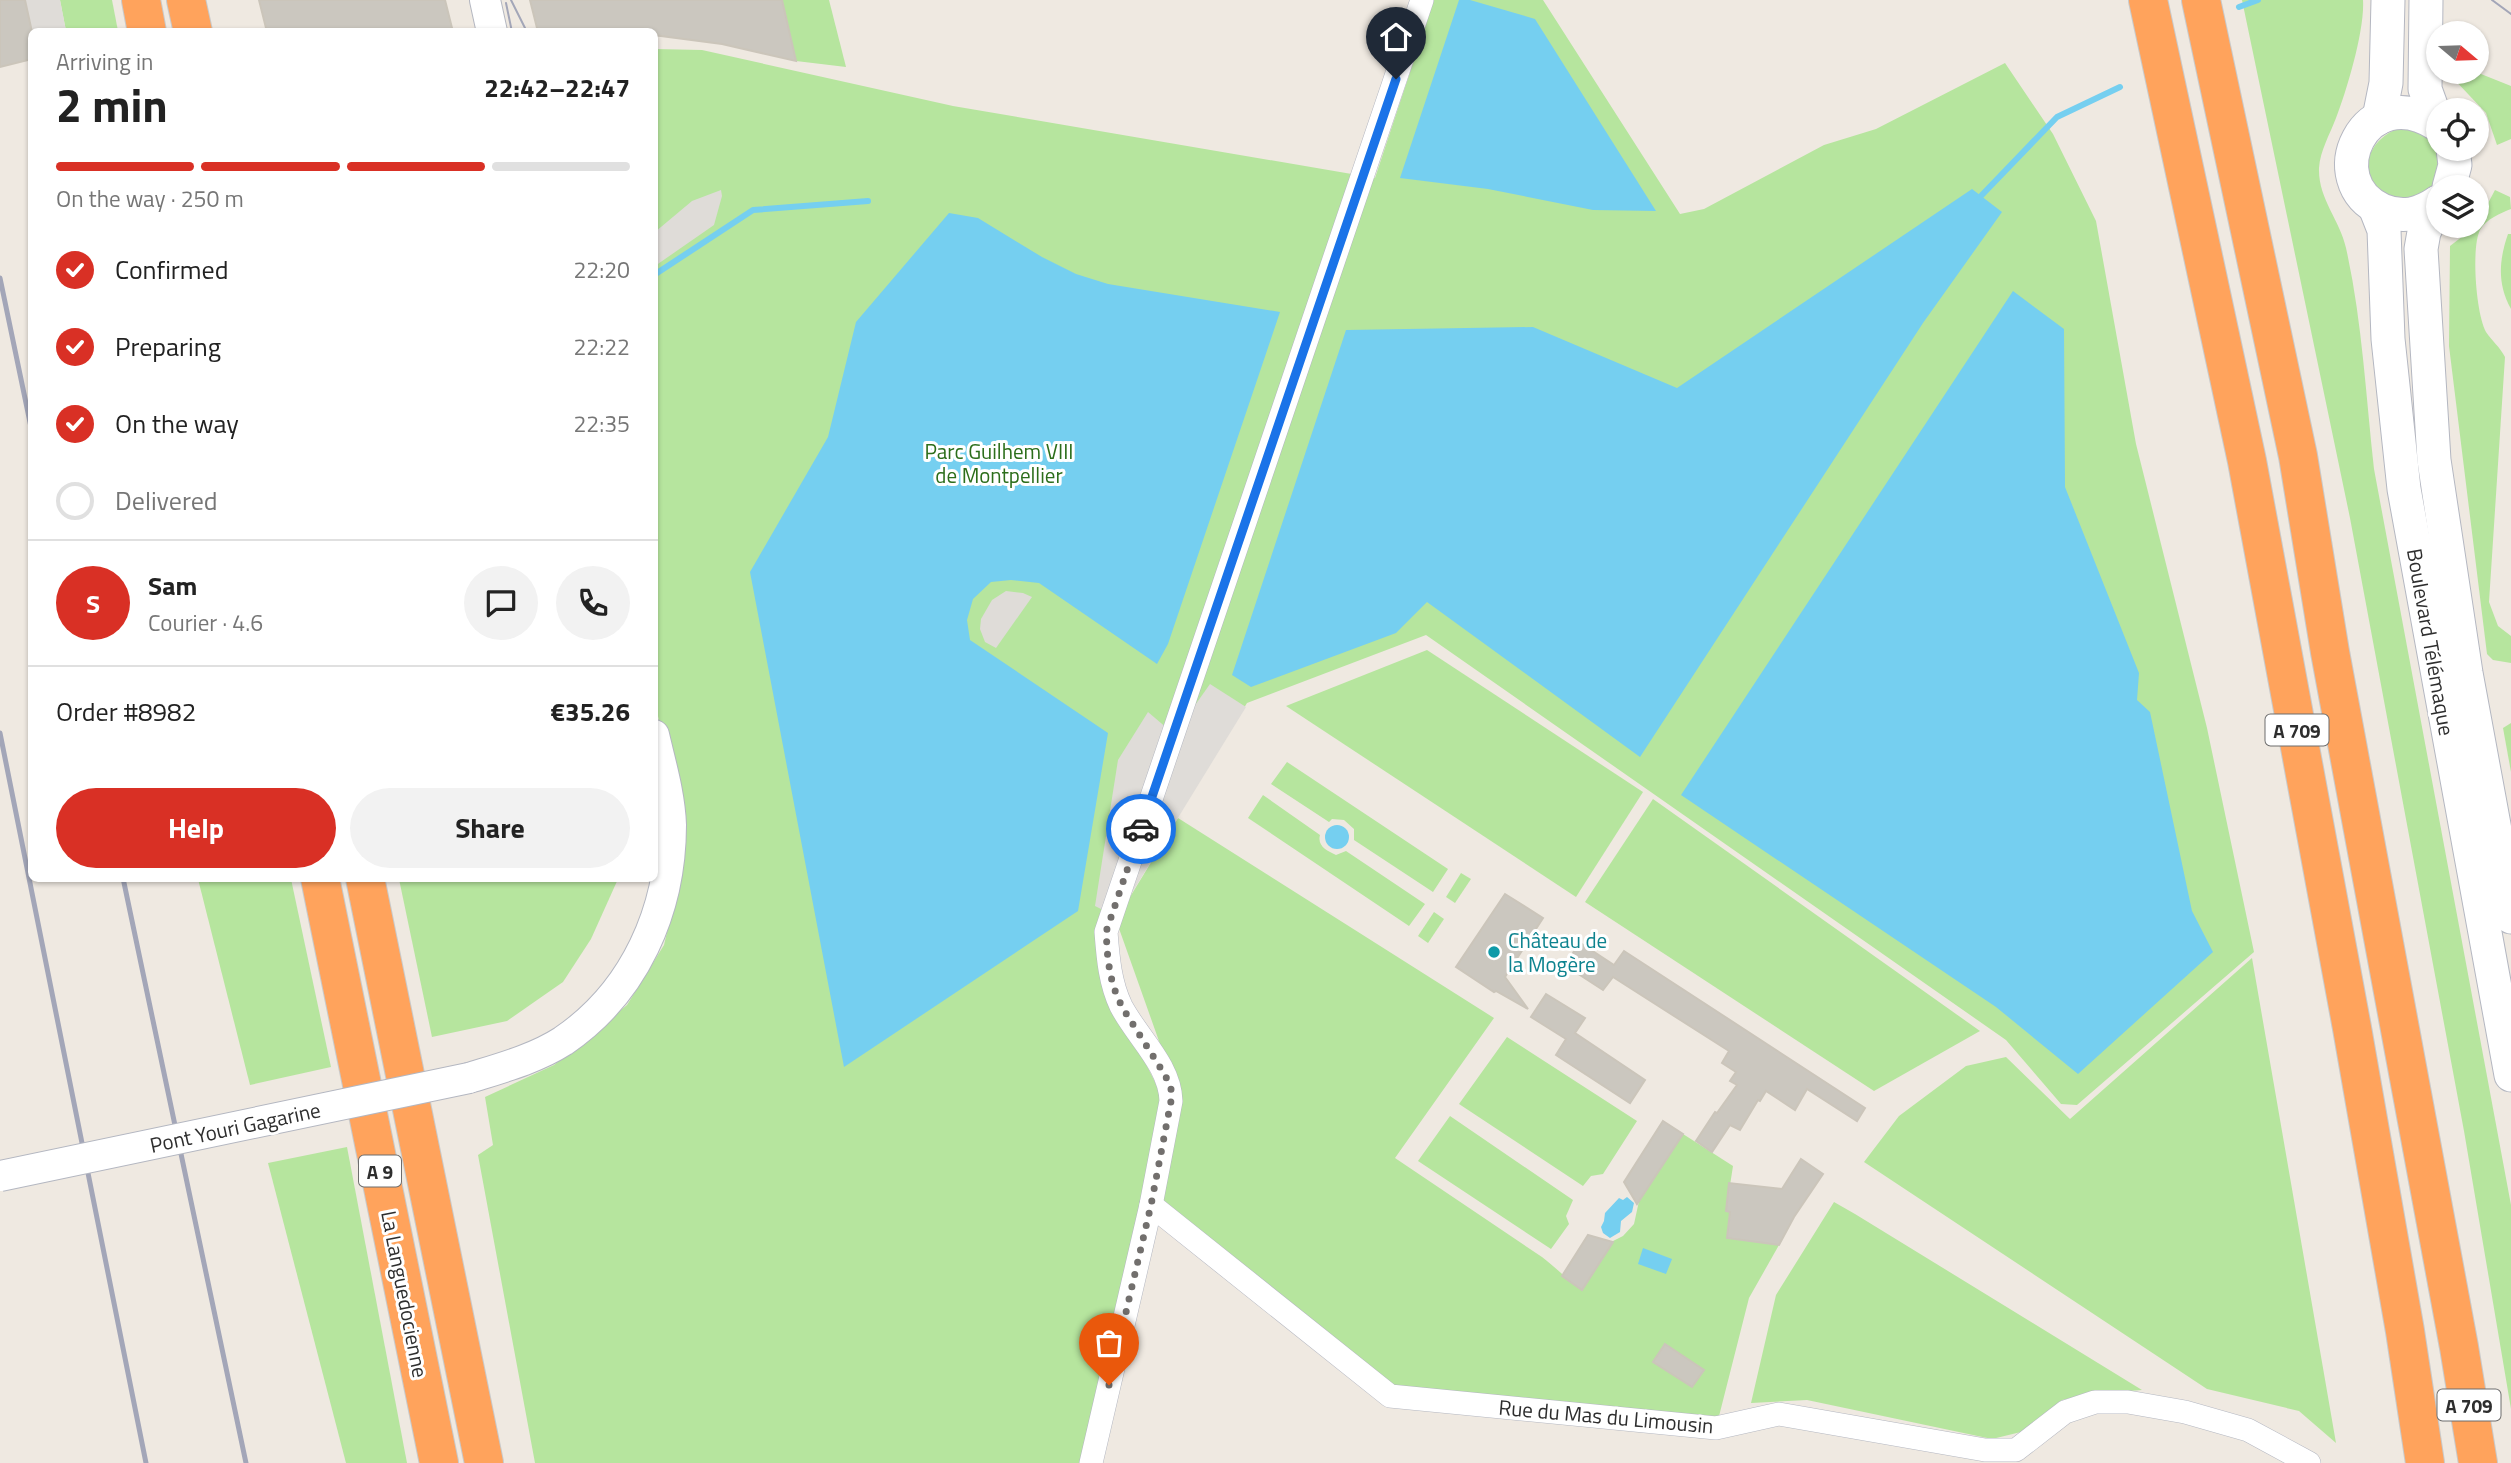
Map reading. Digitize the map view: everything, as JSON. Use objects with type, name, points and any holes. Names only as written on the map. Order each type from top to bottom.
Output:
[{"type":"highway","points":[[141,0],[146,28]]},
{"type":"highway","points":[[186,0],[192,28]]},
{"type":"highway","name":"A 709","points":[[2148,0],[2248,461],[2352,1028],[2405,1331],[2425,1463]]},
{"type":"highway","name":"A 709","points":[[2201,0],[2298,456],[2330,652],[2459,1347],[2477,1463]]},
{"type":"highway","name":"La Languedocienne","points":[[321,882],[439,1463]]},
{"type":"highway","name":"La Languedocienne","points":[[366,882],[484,1463]]},
{"type":"main road","points":[[2379,118],[2386,83],[2388,0]]},
{"type":"main road","points":[[2426,0],[2425,89],[2428,98]]},
{"type":"main road","points":[[2426,117],[2409,112],[2393,112],[2366,127],[2358,139],[2352,169],[2356,184],[2364,197],[2375,207],[2390,214],[2407,215],[2426,209]]},
{"type":"main road","name":"Boulevard Télémaque","points":[[2375,207],[2384,230],[2388,339],[2404,489],[2511,1075]]},
{"type":"main road","name":"Boulevard Télémaque","points":[[2426,228],[2421,249],[2434,460],[2466,673],[2511,917]]},
{"type":"street","points":[[485,0],[491,28]]},
{"type":"street","points":[[1091,1463],[1151,1205],[1169,1113],[1171,1088],[1122,1007],[1113,986],[1106,932],[1422,0]]},
{"type":"street","name":"Pont Youri Gagarine","points":[[0,1176],[469,1078],[524,1060],[563,1041],[615,995],[650,936],[664,894],[671,823],[667,789],[658,752]]},
{"type":"street","name":"Rue du Mas du Limousin","points":[[1151,1205],[1390,1396],[1716,1428],[1779,1414],[1985,1450],[2016,1450],[2065,1412],[2095,1402],[2128,1402],[2185,1412],[2248,1430],[2309,1463]]},
{"type":"green space","points":[[60,0],[112,0],[117,28],[65,28]]},
{"type":"green space","points":[[782,0],[829,0],[846,67],[796,61]]},
{"type":"green space","name":"Parc Guilhem VIII de Montpellier","points":[[1434,0],[1543,0],[1680,214],[1704,209],[1824,145],[1876,129],[2005,63],[2053,134],[2096,221],[2136,444],[2207,728],[2254,952],[2077,1105],[2061,1104],[2006,1040],[1426,635],[1247,703],[1113,922],[1108,988],[1163,1098],[1083,1463],[535,1463],[478,1155],[493,1145],[485,1097],[554,1065],[627,1005],[664,945],[682,869],[675,793],[658,716],[658,49],[702,50],[953,106],[1375,178]]},
{"type":"green space","points":[[2242,0],[2363,0],[2354,59],[2321,155],[2320,179],[2346,248],[2360,330],[2374,469],[2511,1205],[2511,1409],[2464,1131],[2350,518]]},
{"type":"green space","points":[[2489,77],[2511,86],[2511,139],[2497,145],[2489,122],[2489,98],[2472,98],[2459,84],[2489,84]]},
{"type":"green space","points":[[2406,127],[2426,134],[2426,161],[2439,161],[2439,175],[2426,175],[2425,195],[2396,200],[2380,190],[2371,179],[2368,169],[2372,150],[2387,134]]},
{"type":"green space","points":[[2495,190],[2510,197],[2511,209],[2489,221],[2489,201]]},
{"type":"green space","points":[[2508,234],[2511,234],[2511,309],[2503,290],[2501,272]]},
{"type":"green space","points":[[2460,238],[2477,238],[2475,265],[2480,311],[2486,332],[2505,357],[2489,602],[2498,626],[2511,636],[2511,663],[2493,660],[2487,654],[2449,346],[2450,246]]},
{"type":"green space","points":[[1427,650],[1643,792],[1576,897],[1286,706]]},
{"type":"green space","points":[[2511,723],[2511,772],[2503,728]]},
{"type":"green space","points":[[1287,762],[1448,869],[1433,892],[1354,840],[1354,829],[1344,820],[1332,819],[1329,822],[1271,784]]},
{"type":"green space","points":[[1263,795],[1320,835],[1321,845],[1326,850],[1336,855],[1346,851],[1425,904],[1409,926],[1248,818]]},
{"type":"green space","points":[[1653,799],[1980,1031],[1874,1091],[1585,902]]},
{"type":"green space","points":[[1178,818],[1494,1018],[1395,1158],[1542,1257],[1581,1289],[1613,1241],[1623,1236],[1634,1224],[1639,1201],[1683,1134],[1733,1166],[1726,1211],[1730,1212],[1727,1238],[1779,1245],[1749,1298],[1716,1428],[1390,1396],[1153,1207],[1176,1089],[1116,920]]},
{"type":"green space","points":[[1461,873],[1471,879],[1455,903],[1446,897]]},
{"type":"green space","points":[[199,882],[292,882],[331,1067],[250,1085]]},
{"type":"green space","points":[[400,882],[617,882],[591,939],[563,982],[507,1021],[432,1037]]},
{"type":"green space","points":[[1434,912],[1444,919],[1428,943],[1418,936]]},
{"type":"green space","points":[[2252,958],[2336,1443],[2299,1411],[2207,1389],[1864,1162],[1899,1116],[1966,1066],[2006,1057],[2070,1119]]},
{"type":"green space","points":[[1507,1037],[1637,1121],[1603,1174],[1591,1176],[1583,1186],[1459,1104]]},
{"type":"green space","points":[[1450,1116],[1573,1200],[1566,1216],[1569,1224],[1551,1249],[1418,1161]]},
{"type":"green space","points":[[347,1147],[407,1463],[346,1463],[268,1163]]},
{"type":"green space","points":[[1834,1202],[2142,1390],[2090,1394],[2062,1400],[2025,1431],[1992,1439],[1807,1400],[1751,1403],[1776,1295]]},
{"type":"shaded area","points":[[25,0],[60,0],[65,28],[31,28]]},
{"type":"shaded area","points":[[721,190],[722,196],[714,225],[658,264],[658,229],[692,201]]},
{"type":"shaded area","points":[[1006,591],[1032,597],[996,648],[985,642],[980,629],[981,619],[992,600]]},
{"type":"shaded area","points":[[1210,684],[1246,707],[1122,909],[1174,735]]},
{"type":"shaded area","points":[[1148,712],[1168,729],[1103,910],[1095,906],[1118,760]]},
{"type":"water","points":[[1459,0],[1470,0],[1535,19],[1656,211],[1593,210],[1488,189],[1400,178]]},
{"type":"water","points":[[1972,189],[2002,212],[1923,323],[1640,757],[1427,602],[1396,633],[1251,687],[1232,675],[1346,330],[1533,327],[1677,388]]},
{"type":"water","points":[[949,213],[978,218],[1042,257],[1076,274],[1108,284],[1280,312],[1168,644],[1157,664],[1039,583],[1011,580],[991,582],[973,599],[967,620],[970,640],[1108,733],[1078,911],[844,1067],[750,572],[828,437],[856,322]]},
{"type":"water","points":[[2013,291],[2064,329],[2065,487],[2139,673],[2137,700],[2150,712],[2192,911],[2213,952],[2078,1074],[1996,1007],[1681,795]]},
{"type":"water","points":[[1337,825],[1348,832],[1349,837],[1342,848],[1337,849],[1326,842],[1325,837],[1332,826]]},
{"type":"water","points":[[1627,1197],[1634,1203],[1632,1212],[1621,1221],[1620,1232],[1610,1238],[1603,1233],[1601,1227],[1605,1213],[1619,1198],[1623,1200]]},
{"type":"water","points":[[1643,1248],[1672,1259],[1666,1274],[1638,1264]]},
{"type":"building","points":[[0,0],[25,0],[31,28],[28,28],[28,60],[0,67]]},
{"type":"building","points":[[259,0],[445,0],[452,28],[266,28]]},
{"type":"building","points":[[530,0],[782,0],[796,61],[722,44],[658,36],[658,28],[537,28]]},
{"type":"building","name":"Château de la Mogère","points":[[1505,894],[1543,918],[1505,977],[1528,1009],[1494,992],[1456,967]]},
{"type":"building","points":[[1579,942],[1614,965],[1624,951],[1865,1108],[1857,1121],[1807,1089],[1795,1110],[1766,1091],[1740,1130],[1730,1125],[1712,1152],[1696,1141],[1737,1085],[1730,1081],[1736,1072],[1722,1063],[1729,1051],[1613,977],[1603,990],[1566,966]]},
{"type":"building","points":[[1546,994],[1585,1018],[1575,1033],[1645,1080],[1630,1103],[1556,1055],[1566,1039],[1531,1017]]},
{"type":"building","points":[[1663,1121],[1683,1134],[1637,1204],[1624,1182]]},
{"type":"building","points":[[1801,1159],[1823,1174],[1779,1245],[1727,1238],[1729,1183],[1782,1189]]},
{"type":"building","points":[[1588,1235],[1613,1242],[1582,1290],[1562,1276]]},
{"type":"building","points":[[1665,1344],[1704,1370],[1692,1387],[1653,1362]]},
{"type":"waterway","points":[[2239,7],[2258,0]]},
{"type":"waterway","points":[[1980,197],[2057,117],[2120,87]]},
{"type":"waterway","points":[[658,272],[753,210],[868,201]]},
{"type":"tram line","points":[[511,0],[525,28]]},
{"type":"tram line","points":[[2492,0],[2511,14]]},
{"type":"tram line","points":[[506,3],[511,28]]},
{"type":"railway","points":[[0,278],[28,413]]},
{"type":"railway","points":[[0,733],[28,873]]},
{"type":"railway","points":[[30,882],[146,1463]]},
{"type":"railway","points":[[124,882],[246,1463]]},
{"type":"way so far","points":[[1109,1385],[1151,1205],[1171,1101],[1171,1088],[1165,1075],[1122,1007],[1113,986],[1108,961],[1106,932],[1141,829]]},
{"type":"place","name":"Château de la Mogère","points":[[1494,952]]},
{"type":"route","points":[[1141,829],[1396,79]]}]
